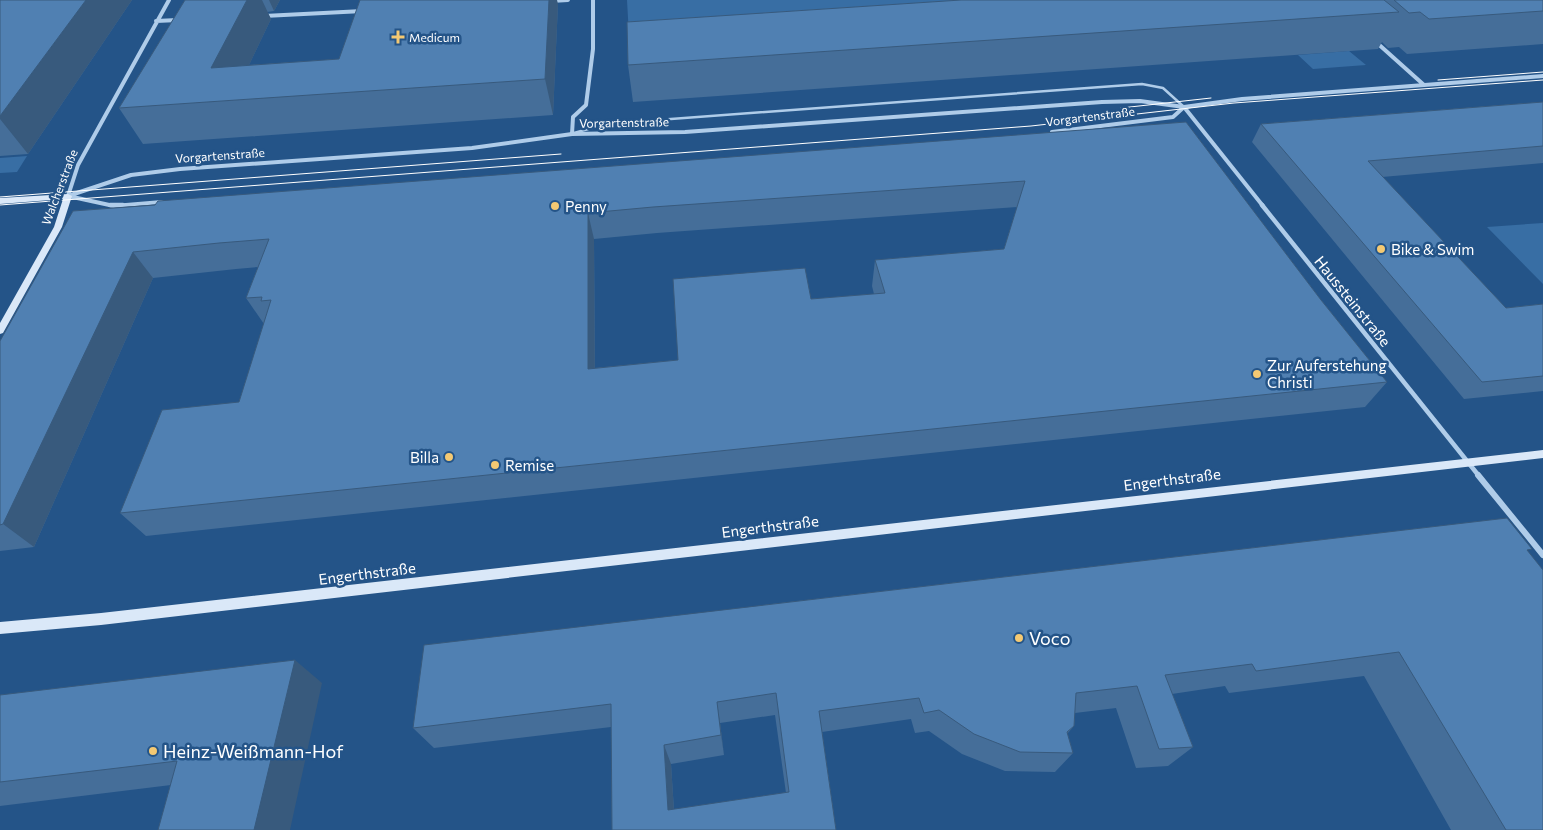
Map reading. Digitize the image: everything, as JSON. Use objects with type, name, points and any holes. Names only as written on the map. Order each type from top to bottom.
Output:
[{"type":"street","name":"Walcherstraße","points":[[0,331],[58,227],[78,165],[169,0]]},
{"type":"street","points":[[548,1],[568,0]]},
{"type":"street","points":[[572,134],[573,118],[586,105],[593,49],[593,0]]},
{"type":"street","points":[[254,16],[372,10]]},
{"type":"street","points":[[156,21],[185,20]]},
{"type":"street","points":[[1370,36],[1424,85]]},
{"type":"street","name":"Vorgartenstraße","points":[[0,201],[68,196],[131,175],[171,170],[472,148],[572,134],[685,132],[1102,102],[1140,101],[1184,107],[1242,99],[1543,76]]},
{"type":"street","name":"Vorgartenstraße","points":[[1045,133],[1173,117],[1184,107]]},
{"type":"street","name":"Haussteinstraße","points":[[1184,107],[1543,555]]},
{"type":"street","name":"Vorgartenstraße","points":[[68,196],[114,206],[170,202]]},
{"type":"street","name":"Engerthstraße","points":[[0,628],[101,619],[1467,461],[1543,454]]},
{"type":"lane","points":[[572,134],[599,126],[630,122],[1142,84],[1163,88],[1184,107]]},
{"type":"shaded area","points":[[627,0],[1179,0],[629,36]]},
{"type":"shaded area","points":[[1349,51],[1366,65],[1313,69],[1298,55]]},
{"type":"shaded area","points":[[27,156],[17,172],[0,173],[0,158]]},
{"type":"shaded area","points":[[1543,223],[1543,284],[1487,227]]},
{"type":"building","points":[[0,0],[86,0],[0,116]]},
{"type":"building","points":[[185,0],[247,0],[211,68],[339,59],[360,0],[549,0],[545,79],[119,108]]},
{"type":"building","points":[[961,0],[1384,0],[1399,12],[628,65],[627,22]]},
{"type":"building","points":[[1394,0],[1543,0],[1543,11],[1429,19],[1420,12],[1409,13]]},
{"type":"building","name":"Bike & Swim","points":[[1543,102],[1543,146],[1368,161],[1506,308],[1543,304],[1543,376],[1482,382],[1261,124]]},
{"type":"building","points":[[1186,122],[1321,300],[1387,382],[120,513],[162,410],[239,402],[271,300],[261,301],[262,297],[246,298],[269,239],[219,243],[133,252],[3,524],[0,525],[0,341],[73,211],[155,205],[158,201]],"holes":[[[1025,181],[1004,249],[875,260],[885,293],[811,299],[805,268],[673,279],[678,360],[588,369],[588,213]]]},
{"type":"building","points":[[1507,518],[1532,549],[1527,550],[1543,570],[1543,830],[1506,830],[1399,652],[1256,671],[1252,664],[1165,675],[1193,747],[1159,749],[1137,686],[1076,693],[1074,726],[1067,732],[1073,753],[1020,752],[974,734],[939,710],[924,713],[919,698],[819,711],[836,830],[612,830],[611,704],[413,728],[424,645]],"holes":[[[776,693],[789,792],[668,810],[664,745],[721,735],[717,702]]]},
{"type":"building","name":"Heinz-Weißmann-Hof","points":[[295,660],[254,830],[158,830],[177,761],[0,782],[0,695]]},
{"type":"tram line","points":[[1438,80],[1543,72]]},
{"type":"tram line","points":[[0,205],[1031,126],[1234,103],[1543,80]]},
{"type":"tram line","points":[[1121,108],[1211,98]]},
{"type":"tram line","points":[[0,197],[561,154]]},
{"type":"place","name":"Medicum","points":[[398,37]]},
{"type":"place","name":"Penny","points":[[555,206]]},
{"type":"place","name":"Bike & Swim","points":[[1381,249]]},
{"type":"place","name":"Zur Auferstehung Christi","points":[[1257,374]]},
{"type":"place","name":"Billa","points":[[449,457]]},
{"type":"place","name":"Remise","points":[[495,465]]},
{"type":"place","name":"Voco","points":[[1019,638]]},
{"type":"place","name":"Heinz-Weißmann-Hof","points":[[153,751]]}]
